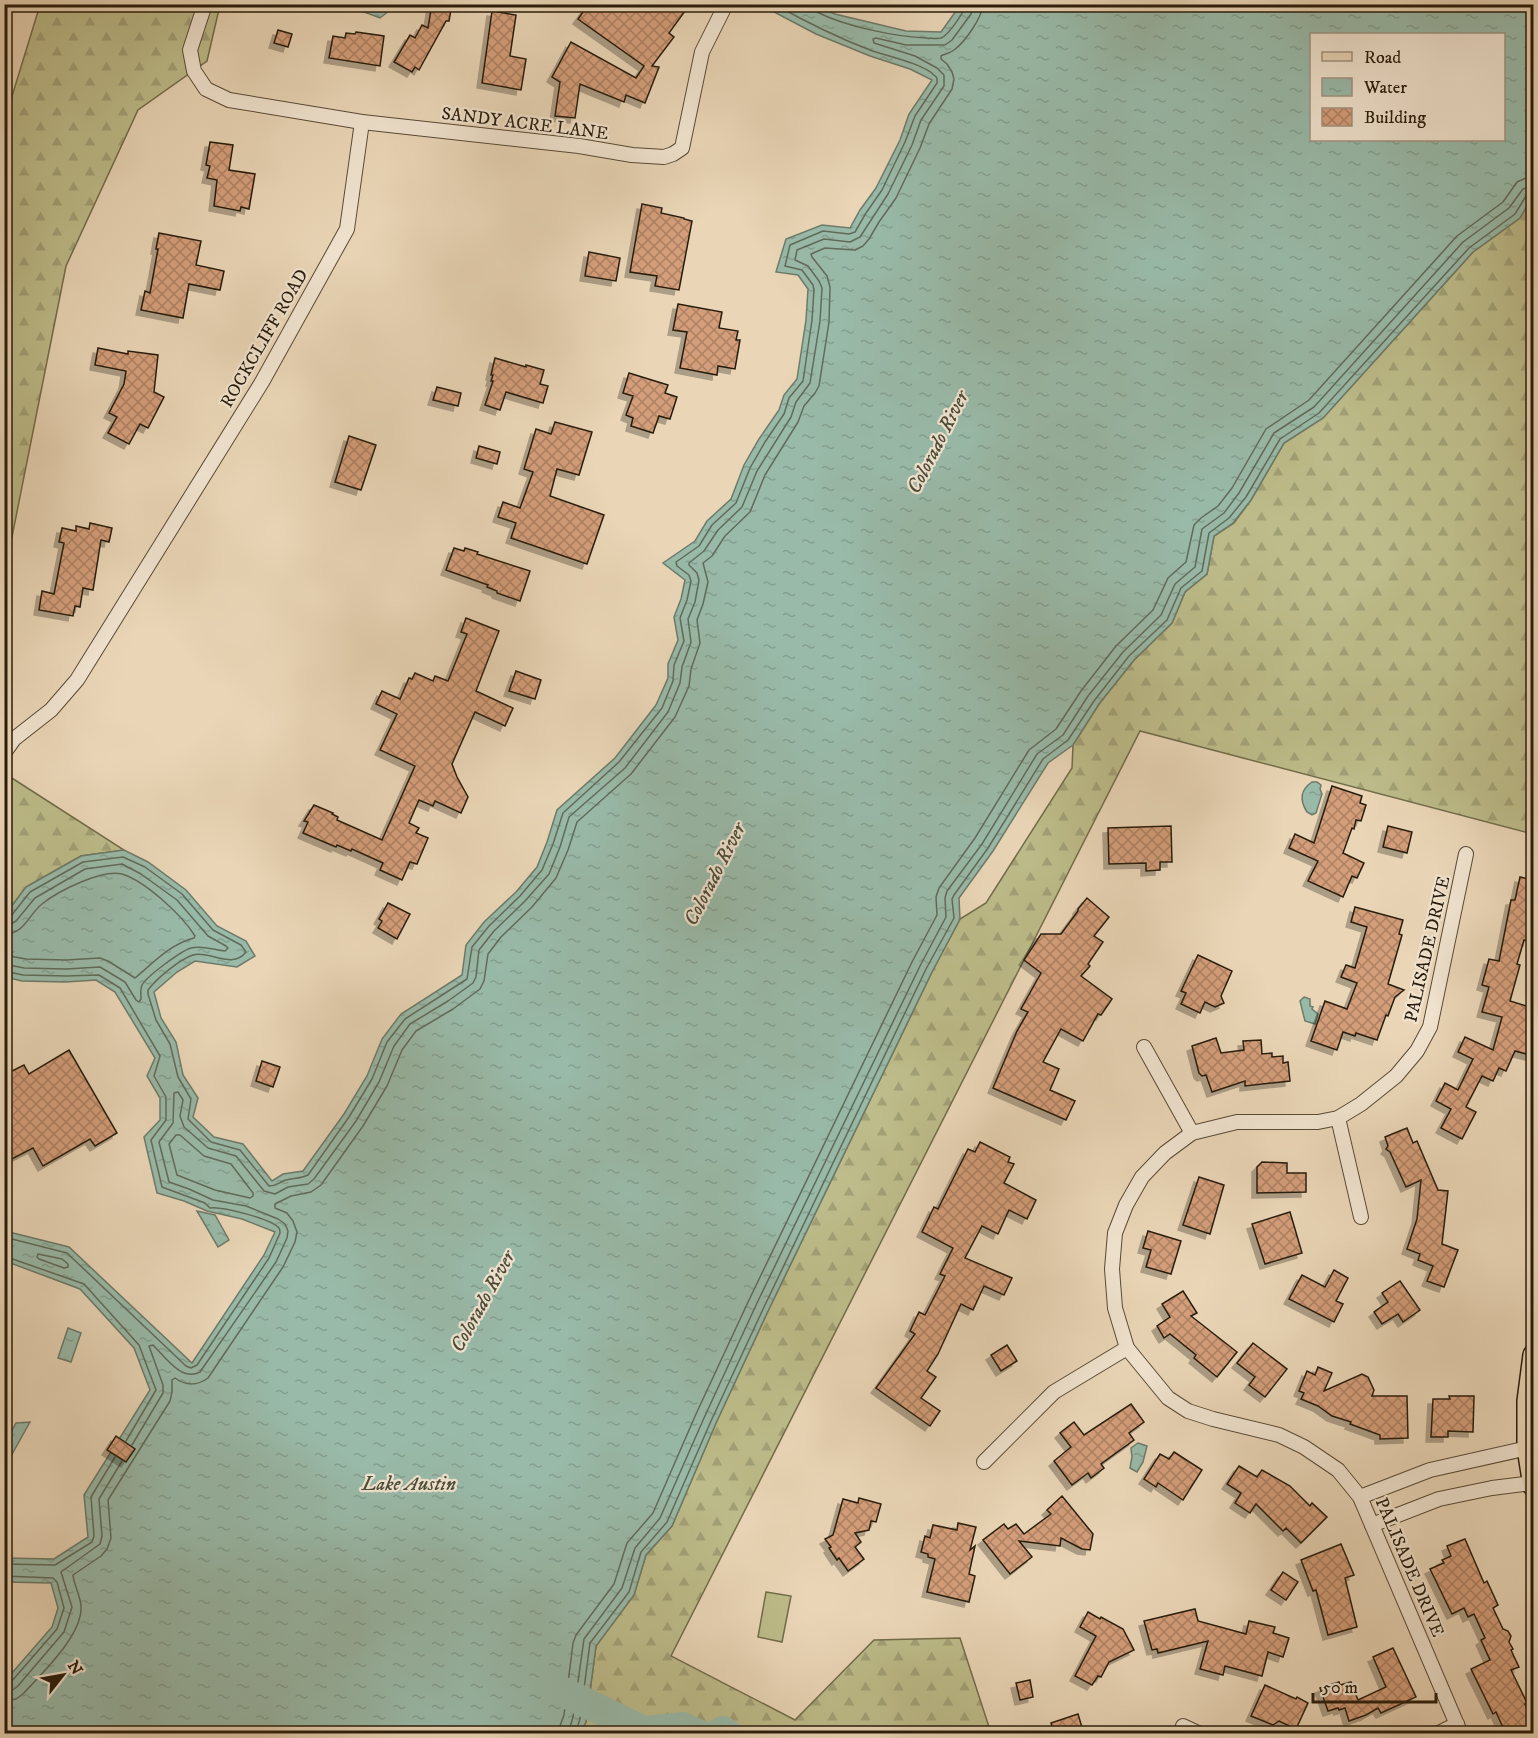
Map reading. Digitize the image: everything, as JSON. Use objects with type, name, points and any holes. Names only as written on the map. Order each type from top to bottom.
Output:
[{"type":"main road","points":[[1533,1355],[1528,1401],[1528,1448],[1533,1485]]},
{"type":"street","points":[[205,4],[190,50],[194,71],[206,89],[229,100],[362,122]]},
{"type":"street","name":"SANDY ACRE LANE","points":[[362,122],[664,157],[682,148],[702,52],[726,4]]},
{"type":"street","name":"ROCKCLIFF ROAD","points":[[4,753],[14,739],[51,710],[77,680],[262,382],[347,228],[362,122]]},
{"type":"street","name":"PALISADE DRIVE","points":[[1459,1729],[1360,1497],[1338,1470],[1304,1447],[1279,1436],[1188,1411],[1168,1398],[1127,1348],[1115,1308],[1112,1269],[1115,1233],[1126,1205],[1142,1177],[1165,1153],[1192,1133],[1237,1122],[1318,1122],[1338,1118],[1361,1104],[1396,1076],[1417,1051],[1430,1027],[1466,854]]},
{"type":"street","points":[[1144,1047],[1192,1133]]},
{"type":"street","points":[[1338,1118],[1361,1217]]},
{"type":"street","points":[[984,1462],[1054,1392],[1127,1348]]},
{"type":"street","points":[[1360,1497],[1430,1470],[1528,1448]]},
{"type":"street","points":[[1372,1525],[1439,1499],[1533,1485]]},
{"type":"street","points":[[1183,1726],[1200,1734]]},
{"type":"street","points":[[1437,1734],[1459,1729]]},
{"type":"green space","points":[[40,5],[220,5],[207,61],[138,110],[66,266],[5,572],[5,119]]},
{"type":"green space","points":[[1533,196],[1533,834],[1140,731],[671,1656],[795,1720],[874,1640],[960,1638],[991,1733],[580,1734],[586,1722],[596,1646],[634,1595],[646,1555],[672,1526],[716,1423],[769,1309],[932,972],[960,919],[986,903],[1072,768],[1073,745],[1099,704],[1134,660],[1172,623],[1185,592],[1207,574],[1214,536],[1234,523],[1251,500],[1284,443],[1323,418],[1473,252],[1520,218]]},
{"type":"green space","points":[[4,773],[124,850],[81,856],[26,887],[5,915]]},
{"type":"green space","points":[[766,1592],[791,1596],[782,1642],[758,1637]]},
{"type":"water","name":"Lake Austin","points":[[961,4],[1533,5],[1533,196],[1520,218],[1473,252],[1323,418],[1284,443],[1251,500],[1233,523],[1214,536],[1207,574],[1185,592],[1172,623],[1134,660],[1099,704],[1073,745],[1048,763],[993,851],[959,898],[960,919],[932,972],[769,1309],[716,1423],[672,1526],[646,1555],[634,1595],[596,1646],[586,1722],[580,1733],[5,1733],[5,1681],[52,1627],[58,1608],[51,1583],[5,1582],[5,1558],[54,1559],[88,1537],[84,1495],[150,1390],[134,1348],[80,1289],[5,1261],[5,1231],[69,1247],[192,1363],[264,1255],[275,1232],[242,1219],[207,1211],[157,1193],[144,1137],[160,1120],[160,1098],[147,1076],[155,1058],[115,992],[96,980],[22,981],[5,977],[5,915],[26,887],[81,856],[124,850],[148,862],[186,890],[217,926],[246,941],[255,956],[237,967],[195,961],[177,972],[154,992],[161,1018],[176,1042],[183,1075],[198,1098],[193,1117],[214,1137],[243,1144],[272,1181],[283,1174],[303,1171],[344,1114],[367,1076],[382,1039],[401,1014],[462,975],[466,945],[484,922],[516,892],[537,867],[557,810],[615,758],[656,705],[668,678],[668,664],[678,640],[674,617],[685,580],[663,563],[695,541],[707,521],[731,499],[744,465],[779,410],[784,395],[797,379],[808,289],[798,275],[776,272],[786,239],[822,225],[850,228],[876,188],[900,140],[909,114],[932,80],[910,69],[816,34],[761,5],[815,5],[835,14],[906,31],[941,32]]},
{"type":"water","points":[[345,5],[394,5],[394,7],[380,18]]},
{"type":"water","points":[[1312,782],[1321,785],[1322,794],[1316,813],[1312,815],[1307,812],[1302,796]]},
{"type":"water","points":[[1304,997],[1310,999],[1310,1006],[1318,1014],[1315,1024],[1305,1021],[1300,1001]]},
{"type":"water","points":[[197,1211],[215,1215],[229,1240],[218,1247]]},
{"type":"water","points":[[68,1328],[81,1333],[71,1362],[58,1358]]},
{"type":"water","points":[[30,1422],[6,1465],[5,1443],[16,1423]]},
{"type":"water","points":[[1138,1443],[1147,1446],[1143,1462],[1137,1472],[1130,1468],[1131,1448]]},
{"type":"building","points":[[432,4],[452,4],[449,21],[446,21],[419,70],[415,67],[412,72],[394,62],[410,35],[415,38],[422,25],[428,28]]},
{"type":"building","points":[[690,4],[669,33],[674,37],[652,66],[659,67],[645,103],[626,95],[624,102],[580,84],[575,118],[555,116],[560,82],[552,77],[571,42],[636,78],[644,66],[578,19],[588,5]]},
{"type":"building","points":[[492,11],[516,15],[510,56],[526,59],[521,90],[482,83]]},
{"type":"building","points":[[278,30],[292,34],[288,47],[274,43]]},
{"type":"building","points":[[356,32],[384,36],[380,66],[329,58],[333,36],[345,38],[346,33],[355,34]]},
{"type":"building","points":[[210,142],[233,145],[229,170],[255,174],[249,209],[241,207],[240,211],[214,206],[217,180],[207,178],[210,166],[206,165]]},
{"type":"building","points":[[642,204],[662,208],[661,213],[692,221],[679,290],[655,286],[657,276],[630,272]]},
{"type":"building","points":[[159,233],[201,241],[196,265],[224,271],[220,290],[189,284],[183,318],[141,310],[145,291],[150,293]]},
{"type":"building","points":[[589,252],[620,258],[616,281],[585,276]]},
{"type":"building","points":[[678,304],[722,312],[719,328],[738,331],[736,340],[740,340],[735,369],[718,366],[717,375],[680,368],[687,332],[673,330]]},
{"type":"building","points":[[98,348],[128,354],[128,351],[158,355],[154,392],[164,397],[148,428],[140,424],[129,444],[108,433],[117,417],[109,413],[124,384],[126,371],[95,365]]},
{"type":"building","points":[[495,358],[544,370],[540,384],[548,386],[543,403],[506,392],[500,410],[485,405],[493,381],[491,381],[493,375],[491,375]]},
{"type":"building","points":[[629,373],[668,385],[665,393],[677,397],[670,419],[659,416],[653,433],[631,426],[633,418],[626,415],[633,396],[623,393]]},
{"type":"building","points":[[437,387],[461,393],[458,406],[433,400]]},
{"type":"building","points":[[555,422],[592,432],[579,475],[557,469],[550,496],[604,515],[587,564],[511,538],[516,523],[498,517],[503,502],[520,508],[533,472],[524,469],[536,429],[551,434]]},
{"type":"building","points":[[349,436],[376,445],[361,490],[335,482]]},
{"type":"building","points":[[479,446],[500,452],[497,464],[476,458]]},
{"type":"building","points":[[90,523],[112,528],[109,542],[101,540],[93,590],[83,588],[80,607],[75,606],[73,616],[39,610],[42,591],[54,594],[64,543],[59,542],[62,528],[76,531],[76,526],[89,529]]},
{"type":"building","points":[[454,548],[464,551],[465,548],[530,571],[520,601],[497,593],[487,587],[488,585],[446,570]]},
{"type":"building","points":[[466,618],[499,631],[476,691],[513,708],[505,726],[475,712],[452,764],[468,797],[461,813],[435,801],[433,806],[419,800],[409,823],[419,828],[416,833],[428,838],[417,864],[410,862],[402,880],[380,870],[383,863],[352,849],[351,851],[337,845],[336,847],[303,833],[308,822],[304,821],[314,805],[333,813],[338,817],[337,820],[382,840],[415,766],[380,750],[397,714],[376,704],[382,691],[400,699],[409,678],[412,679],[415,673],[433,681],[435,676],[448,681],[467,634],[461,632]]},
{"type":"building","points":[[516,671],[541,680],[535,699],[509,691]]},
{"type":"building","points":[[1332,786],[1362,796],[1360,803],[1366,805],[1361,821],[1356,820],[1354,829],[1352,828],[1343,853],[1364,863],[1357,878],[1352,876],[1343,897],[1308,881],[1318,861],[1289,848],[1295,834],[1314,843]]},
{"type":"building","points":[[1171,826],[1172,862],[1160,862],[1160,870],[1146,871],[1146,863],[1109,864],[1108,828]]},
{"type":"building","points":[[1388,826],[1412,832],[1407,853],[1383,847]]},
{"type":"building","points":[[1520,877],[1533,880],[1533,922],[1528,941],[1524,940],[1517,964],[1520,965],[1510,1001],[1533,1008],[1533,1042],[1530,1055],[1515,1051],[1506,1071],[1499,1068],[1493,1081],[1482,1076],[1466,1107],[1476,1112],[1462,1139],[1441,1128],[1451,1109],[1436,1101],[1445,1083],[1458,1090],[1473,1059],[1458,1052],[1465,1037],[1493,1050],[1502,1017],[1482,1012],[1489,987],[1482,985],[1489,959],[1499,961],[1511,900],[1515,900]]},
{"type":"building","points":[[1087,898],[1109,917],[1094,936],[1103,942],[1088,964],[1090,966],[1081,976],[1112,999],[1101,1015],[1098,1014],[1083,1041],[1061,1029],[1043,1062],[1059,1069],[1050,1090],[1075,1101],[1066,1120],[993,1088],[1017,1031],[1028,1012],[1021,1009],[1041,973],[1024,960],[1041,934],[1061,934]]},
{"type":"building","points":[[388,903],[410,914],[397,939],[378,928],[382,921],[379,919]]},
{"type":"building","points":[[1355,907],[1403,920],[1399,934],[1402,935],[1388,984],[1404,990],[1395,997],[1377,1040],[1356,1033],[1355,1036],[1343,1032],[1337,1050],[1311,1041],[1325,1001],[1347,1009],[1357,983],[1341,977],[1346,965],[1355,968],[1367,927],[1351,922]]},
{"type":"building","points":[[1198,955],[1232,971],[1221,996],[1224,1003],[1215,1007],[1205,1002],[1200,1013],[1181,1004],[1186,993],[1181,991]]},
{"type":"building","points":[[1216,1038],[1221,1053],[1244,1050],[1243,1041],[1261,1040],[1262,1054],[1272,1053],[1272,1057],[1283,1056],[1283,1063],[1288,1062],[1290,1081],[1245,1086],[1245,1081],[1212,1092],[1206,1075],[1202,1076],[1199,1073],[1192,1046]]},
{"type":"building","points":[[69,1050],[117,1133],[95,1146],[90,1139],[43,1166],[33,1148],[4,1163],[4,1075],[24,1065],[29,1074]]},
{"type":"building","points":[[262,1061],[280,1067],[273,1087],[256,1081]]},
{"type":"building","points":[[1407,1128],[1413,1143],[1417,1141],[1438,1190],[1448,1191],[1442,1244],[1458,1250],[1444,1287],[1427,1281],[1433,1266],[1418,1260],[1420,1254],[1407,1249],[1417,1219],[1421,1180],[1406,1187],[1390,1152],[1386,1149],[1388,1146],[1385,1137]]},
{"type":"building","points":[[980,1142],[1010,1157],[1008,1162],[1014,1164],[1004,1183],[1036,1200],[1027,1219],[1009,1210],[998,1234],[982,1226],[965,1258],[1012,1278],[1004,1295],[984,1286],[973,1310],[961,1304],[938,1354],[927,1371],[936,1377],[921,1398],[940,1411],[930,1426],[876,1388],[915,1334],[910,1331],[919,1312],[925,1315],[945,1276],[940,1274],[953,1248],[922,1232],[934,1207],[938,1209],[968,1149],[975,1152]]},
{"type":"building","points":[[1262,1162],[1287,1163],[1287,1173],[1306,1173],[1306,1192],[1257,1193],[1257,1167]]},
{"type":"building","points":[[1199,1177],[1224,1185],[1210,1234],[1183,1225]]},
{"type":"building","points":[[1290,1212],[1302,1253],[1265,1264],[1252,1224]]},
{"type":"building","points":[[1148,1231],[1181,1241],[1171,1274],[1146,1267],[1151,1250],[1143,1248]]},
{"type":"building","points":[[1334,1270],[1348,1278],[1336,1301],[1343,1304],[1334,1322],[1289,1299],[1302,1275],[1325,1287]]},
{"type":"building","points":[[1400,1281],[1420,1310],[1403,1322],[1398,1314],[1382,1324],[1374,1312],[1388,1302],[1382,1293]]},
{"type":"building","points":[[1183,1291],[1197,1313],[1191,1316],[1237,1352],[1217,1377],[1194,1358],[1196,1355],[1170,1334],[1164,1338],[1157,1326],[1170,1317],[1162,1304]]},
{"type":"building","points":[[1253,1343],[1287,1369],[1265,1397],[1249,1385],[1255,1377],[1237,1363]]},
{"type":"building","points":[[1007,1345],[1017,1361],[1001,1371],[991,1355]]},
{"type":"building","points":[[1318,1367],[1332,1373],[1324,1391],[1362,1374],[1368,1377],[1374,1390],[1372,1396],[1407,1396],[1408,1438],[1380,1439],[1380,1435],[1332,1416],[1318,1406],[1301,1399],[1304,1393],[1299,1391],[1307,1371],[1315,1375]]},
{"type":"building","points":[[1449,1396],[1474,1396],[1473,1432],[1448,1431],[1448,1437],[1431,1437],[1433,1399],[1450,1399]]},
{"type":"building","points":[[1131,1404],[1144,1422],[1129,1433],[1134,1440],[1101,1464],[1104,1468],[1091,1478],[1088,1473],[1072,1485],[1054,1461],[1071,1447],[1060,1433],[1074,1422],[1084,1435]]},
{"type":"building","points":[[116,1436],[135,1449],[126,1462],[107,1450]]},
{"type":"building","points":[[1174,1452],[1202,1470],[1183,1500],[1158,1483],[1156,1487],[1144,1479],[1160,1454],[1169,1459]]},
{"type":"building","points":[[1239,1466],[1257,1477],[1262,1470],[1290,1486],[1310,1506],[1312,1503],[1327,1517],[1301,1543],[1286,1528],[1283,1531],[1256,1504],[1250,1513],[1235,1503],[1241,1493],[1227,1484]]},
{"type":"building","points":[[1062,1496],[1093,1534],[1090,1550],[1082,1549],[1061,1538],[1060,1546],[1019,1541],[1032,1557],[1010,1574],[983,1540],[1004,1524],[1008,1529],[1016,1524],[1024,1534],[1051,1514],[1047,1510]]},
{"type":"building","points":[[859,1498],[881,1504],[876,1522],[871,1521],[869,1530],[855,1533],[861,1542],[855,1547],[864,1559],[848,1571],[839,1558],[837,1560],[825,1539],[833,1535],[843,1499],[858,1503]]},
{"type":"building","points":[[958,1523],[976,1527],[970,1550],[975,1546],[969,1574],[975,1576],[969,1602],[927,1592],[935,1559],[921,1552],[925,1536],[930,1538],[933,1525],[957,1530]]},
{"type":"building","points":[[1465,1539],[1484,1583],[1487,1581],[1498,1605],[1493,1608],[1503,1629],[1511,1636],[1509,1642],[1513,1649],[1511,1650],[1519,1667],[1511,1670],[1527,1703],[1525,1704],[1533,1721],[1533,1734],[1506,1734],[1496,1712],[1493,1714],[1471,1669],[1490,1660],[1481,1640],[1485,1638],[1474,1614],[1468,1617],[1464,1608],[1452,1614],[1430,1569],[1444,1563],[1442,1560],[1451,1556],[1447,1546]]},
{"type":"building","points":[[1341,1544],[1354,1575],[1345,1578],[1357,1627],[1328,1635],[1316,1590],[1313,1591],[1301,1560]]},
{"type":"building","points":[[1283,1572],[1298,1582],[1286,1600],[1271,1590]]},
{"type":"building","points":[[1195,1609],[1198,1621],[1246,1634],[1249,1621],[1275,1627],[1273,1633],[1289,1638],[1283,1657],[1268,1652],[1262,1676],[1225,1666],[1223,1675],[1200,1669],[1208,1641],[1158,1653],[1157,1649],[1152,1650],[1144,1621]]},
{"type":"building","points":[[1088,1612],[1123,1629],[1134,1650],[1109,1662],[1101,1677],[1098,1676],[1092,1685],[1075,1676],[1096,1636],[1080,1627]]},
{"type":"building","points":[[1393,1648],[1416,1697],[1381,1713],[1378,1708],[1349,1721],[1345,1708],[1328,1711],[1320,1688],[1339,1682],[1340,1685],[1351,1682],[1358,1700],[1386,1687],[1373,1657]]},
{"type":"building","points":[[1030,1680],[1033,1697],[1020,1700],[1016,1683]]},
{"type":"building","points":[[1265,1685],[1308,1703],[1296,1729],[1279,1721],[1273,1725],[1251,1716]]},
{"type":"building","points":[[1078,1714],[1084,1734],[1054,1734],[1051,1723]]},
{"type":"waterway","points":[[551,1686],[644,1731],[683,1727],[698,1734]]},
{"type":"waterway","points":[[718,1734],[723,1731],[727,1734]]},
{"type":"water label","name":"Colorado River","points":[[937,442]]},
{"type":"water label","name":"Colorado River","points":[[714,874]]},
{"type":"water label","name":"Colorado River","points":[[482,1301]]}]
